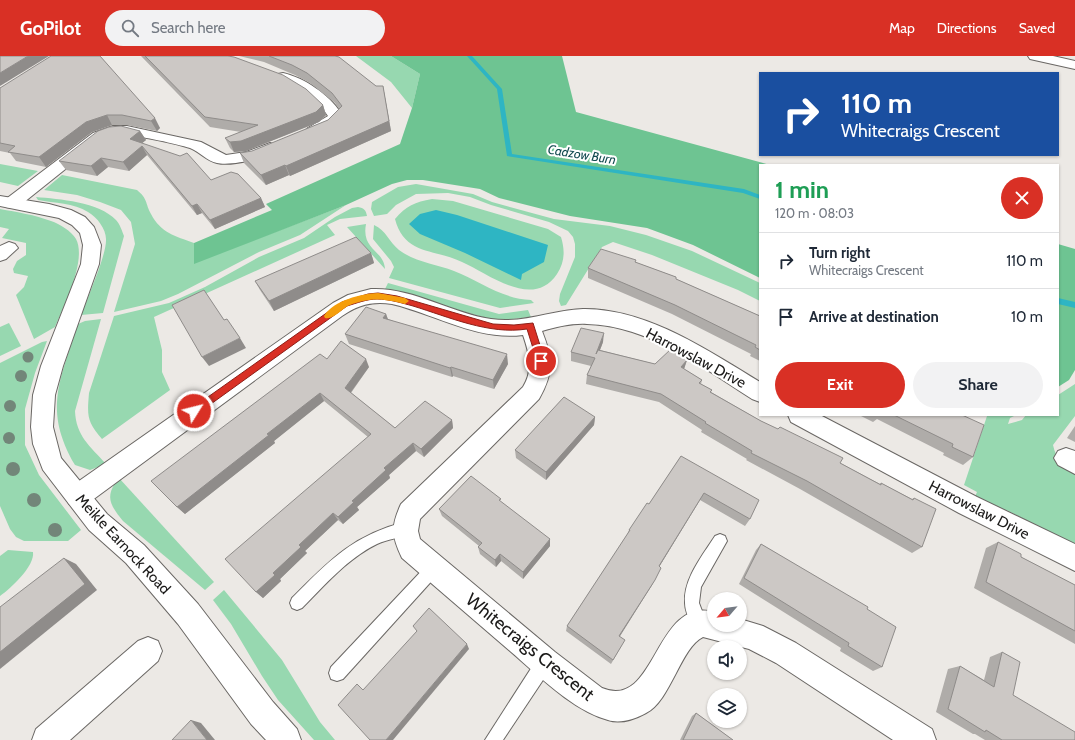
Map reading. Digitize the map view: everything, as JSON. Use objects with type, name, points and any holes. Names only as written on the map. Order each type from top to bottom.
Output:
[{"type":"street","points":[[1035,56],[1075,65]]},
{"type":"street","points":[[6,202],[98,136],[113,131],[127,130],[196,145],[219,159],[226,160],[250,156],[291,140],[325,126],[336,116],[319,98],[297,84],[271,71]]},
{"type":"street","name":"Meikle Earnock Road","points":[[6,202],[67,214],[85,225],[91,236],[94,250],[52,366],[44,395],[42,426],[45,444],[51,463],[98,522],[135,554],[188,614],[262,713],[286,740]]},
{"type":"street","name":"Harrowslaw Drive","points":[[78,496],[328,315],[345,304],[357,299],[378,296],[397,299],[493,327],[514,328],[574,317],[591,316],[624,322],[653,333],[686,349],[759,392]]},
{"type":"street","points":[[405,529],[410,512],[531,392],[538,382],[541,361],[530,326]]},
{"type":"street","name":"Harrowslaw Drive","points":[[801,416],[968,505],[1075,558]]},
{"type":"street","name":"Whitecraigs Crescent","points":[[405,529],[406,539],[411,549],[433,569],[592,699],[608,706],[623,706],[637,702],[648,692],[684,634],[693,626],[699,624]]},
{"type":"street","points":[[699,624],[703,623],[719,626],[753,636],[786,653],[921,740]]},
{"type":"street","points":[[47,740],[148,651]]},
{"type":"lane","points":[[297,603],[355,548],[370,539],[389,532],[405,529]]},
{"type":"lane","points":[[699,624],[692,604],[692,594],[695,582],[720,542]]},
{"type":"lane","points":[[337,673],[433,569]]},
{"type":"lane","points":[[493,740],[545,662]]},
{"type":"green space","points":[[356,56],[391,56],[420,74],[412,108],[391,82]]},
{"type":"green space","points":[[391,56],[562,56],[576,112],[766,164],[759,164],[759,278],[693,245],[647,228],[570,216],[499,198],[480,189],[423,180],[407,180],[392,184],[346,205],[194,264],[194,243],[272,210],[266,204],[400,144],[412,108],[420,74]]},
{"type":"green space","points":[[0,164],[38,171],[18,186],[0,182]]},
{"type":"green space","points":[[62,175],[137,190],[145,199],[151,214],[159,226],[169,233],[194,243],[194,263],[346,205],[300,235],[259,252],[178,294],[161,301],[114,312],[135,244],[131,222],[121,210],[100,202],[77,195],[44,190]]},
{"type":"green space","points":[[416,184],[473,194],[492,202],[554,219],[610,226],[646,235],[692,251],[759,283],[759,300],[738,290],[652,255],[613,242],[602,247],[566,305],[561,306],[559,301],[560,294],[575,257],[575,244],[573,237],[568,231],[549,222],[491,205],[470,197],[448,193],[416,194],[396,205],[387,214],[374,216],[371,209],[372,202],[398,187]]},
{"type":"green space","points":[[36,197],[67,200],[89,205],[109,214],[119,223],[124,236],[103,313],[81,315],[103,255],[106,235],[103,227],[95,217],[82,209],[70,205],[38,200]]},
{"type":"green space","points":[[432,199],[453,201],[548,229],[561,237],[564,256],[560,269],[547,284],[536,289],[524,289],[498,281],[452,258],[413,245],[405,239],[399,231],[395,219],[411,205]]},
{"type":"green space","points":[[352,208],[362,208],[366,212],[367,216],[340,219],[327,225],[335,235],[154,317],[162,350],[162,372],[170,390],[102,439],[93,428],[89,418],[89,393],[114,316],[169,303],[205,287],[259,257],[304,238],[335,217]]},
{"type":"green space","points":[[0,209],[32,215],[58,224],[74,236],[79,248],[77,271],[55,327],[34,339],[16,295],[24,287],[28,276],[14,273],[13,269],[17,261],[26,255],[26,243],[2,238],[9,229],[0,227]]},
{"type":"green space","points":[[366,224],[365,233],[367,239],[384,263],[385,269],[347,227]]},
{"type":"green space","points":[[374,225],[382,230],[399,250],[405,254],[464,275],[501,293],[520,299],[531,300],[534,303],[500,308],[389,278],[394,267],[373,239]]},
{"type":"green space","points":[[1059,244],[1075,249],[1075,370],[1069,380],[1059,386]]},
{"type":"green space","points":[[388,283],[499,314],[528,310],[531,317],[504,320],[490,319],[385,289]]},
{"type":"green space","points":[[101,319],[75,411],[76,420],[81,434],[89,446],[106,464],[90,470],[75,465],[65,445],[59,428],[57,411],[58,395],[65,362],[78,324],[85,321]]},
{"type":"green space","points":[[9,323],[21,346],[0,356],[0,327]]},
{"type":"green space","points":[[47,341],[35,373],[25,409],[25,445],[39,475],[81,530],[68,541],[24,541],[16,537],[10,529],[0,506],[0,363],[42,342]]},
{"type":"green space","points":[[1075,384],[1075,416],[1053,445],[1061,462],[1075,474],[1075,544],[1006,510],[1000,512],[974,499],[977,492],[964,485],[987,416],[1014,416],[1010,418],[1008,424],[1022,420],[1025,416],[1059,416],[1059,394]]},
{"type":"green space","points":[[119,478],[214,582],[205,590],[123,521],[118,515],[110,500],[110,495],[114,484]]},
{"type":"green space","points":[[8,550],[33,552],[33,558],[21,576],[0,596],[0,556]]},
{"type":"green space","points":[[224,590],[282,660],[320,722],[335,740],[314,740],[278,700],[231,624],[213,600]]},
{"type":"water","points":[[436,210],[457,215],[548,245],[544,262],[522,274],[521,280],[465,253],[420,234],[409,224],[420,214]]},
{"type":"building","points":[[0,56],[28,56],[0,73]]},
{"type":"building","points":[[51,56],[100,56],[155,118],[151,121],[122,115],[107,115],[86,122],[39,157],[8,152],[15,146],[0,143],[0,88]]},
{"type":"building","points":[[145,56],[234,57],[283,75],[306,89],[323,105],[316,112],[241,141],[230,142],[225,138],[258,125],[205,117]]},
{"type":"building","points":[[269,56],[339,57],[376,86],[383,86],[389,121],[286,166],[285,165],[261,175],[240,153],[252,151],[328,120],[342,106],[332,93],[307,73]]},
{"type":"building","points":[[121,126],[140,131],[130,139],[180,156],[187,153],[211,180],[231,172],[238,174],[261,198],[210,220],[197,204],[192,206],[142,146],[123,162],[101,158],[91,166],[59,161],[98,131],[109,127]]},
{"type":"building","points":[[356,237],[371,253],[269,301],[255,281]]},
{"type":"building","points":[[601,249],[636,260],[635,262],[676,277],[676,279],[759,316],[759,349],[755,347],[756,345],[675,305],[588,268]]},
{"type":"building","points":[[204,290],[224,320],[227,319],[240,338],[202,357],[172,305]]},
{"type":"building","points":[[366,307],[386,314],[383,318],[507,354],[493,380],[451,367],[450,368],[345,334]]},
{"type":"building","points":[[581,328],[604,333],[596,354],[598,350],[655,364],[671,349],[687,360],[681,367],[702,380],[699,383],[712,390],[710,392],[761,421],[778,429],[780,427],[843,458],[840,463],[881,485],[881,483],[913,500],[914,498],[936,509],[922,547],[807,481],[751,453],[752,451],[705,423],[706,422],[661,394],[587,375],[595,358],[571,352]]},
{"type":"building","points":[[341,341],[366,359],[345,388],[395,428],[425,401],[452,420],[421,449],[413,443],[384,468],[386,470],[352,501],[354,502],[338,517],[333,513],[299,545],[301,547],[273,573],[275,575],[256,592],[225,559],[371,434],[320,393],[177,507],[151,481],[320,354],[327,359]]},
{"type":"building","points":[[564,397],[595,417],[546,472],[515,450]]},
{"type":"building","points":[[896,416],[964,416],[984,425],[973,457],[952,447],[953,444]]},
{"type":"building","points":[[681,456],[759,500],[750,519],[704,493],[659,566],[661,568],[655,580],[619,636],[625,640],[613,660],[567,626],[647,503],[649,504]]},
{"type":"building","points":[[471,476],[501,499],[499,500],[550,539],[523,572],[500,554],[495,560],[478,547],[482,543],[439,509]]},
{"type":"building","points":[[998,542],[1021,554],[1021,557],[1075,585],[1075,631],[986,582]]},
{"type":"building","points":[[761,544],[868,607],[867,609],[896,627],[882,667],[848,646],[849,643],[744,578]]},
{"type":"building","points":[[64,558],[85,584],[0,652],[0,607]]},
{"type":"building","points":[[429,608],[467,644],[386,740],[370,740],[338,705],[357,684],[363,690],[417,631],[413,626]]},
{"type":"building","points":[[1002,652],[1020,662],[1013,695],[1075,732],[1075,740],[1002,740],[986,730],[985,732],[948,709],[960,666],[994,687]]},
{"type":"building","points":[[696,713],[707,721],[707,728],[717,728],[733,740],[683,740]]},
{"type":"building","points":[[191,720],[207,740],[172,740]]},
{"type":"waterway","name":"Cadzow Burn","points":[[469,56],[499,89],[509,155],[744,191],[759,197]]},
{"type":"waterway","name":"Cadzow Burn","points":[[1059,301],[1075,305]]},
{"type":"slow traffic","points":[[328,316],[345,304],[368,296],[378,296],[405,301]]},
{"type":"route","points":[[194,411],[345,304],[368,296],[397,299],[493,327],[514,328],[530,326],[540,352],[541,361]]}]
